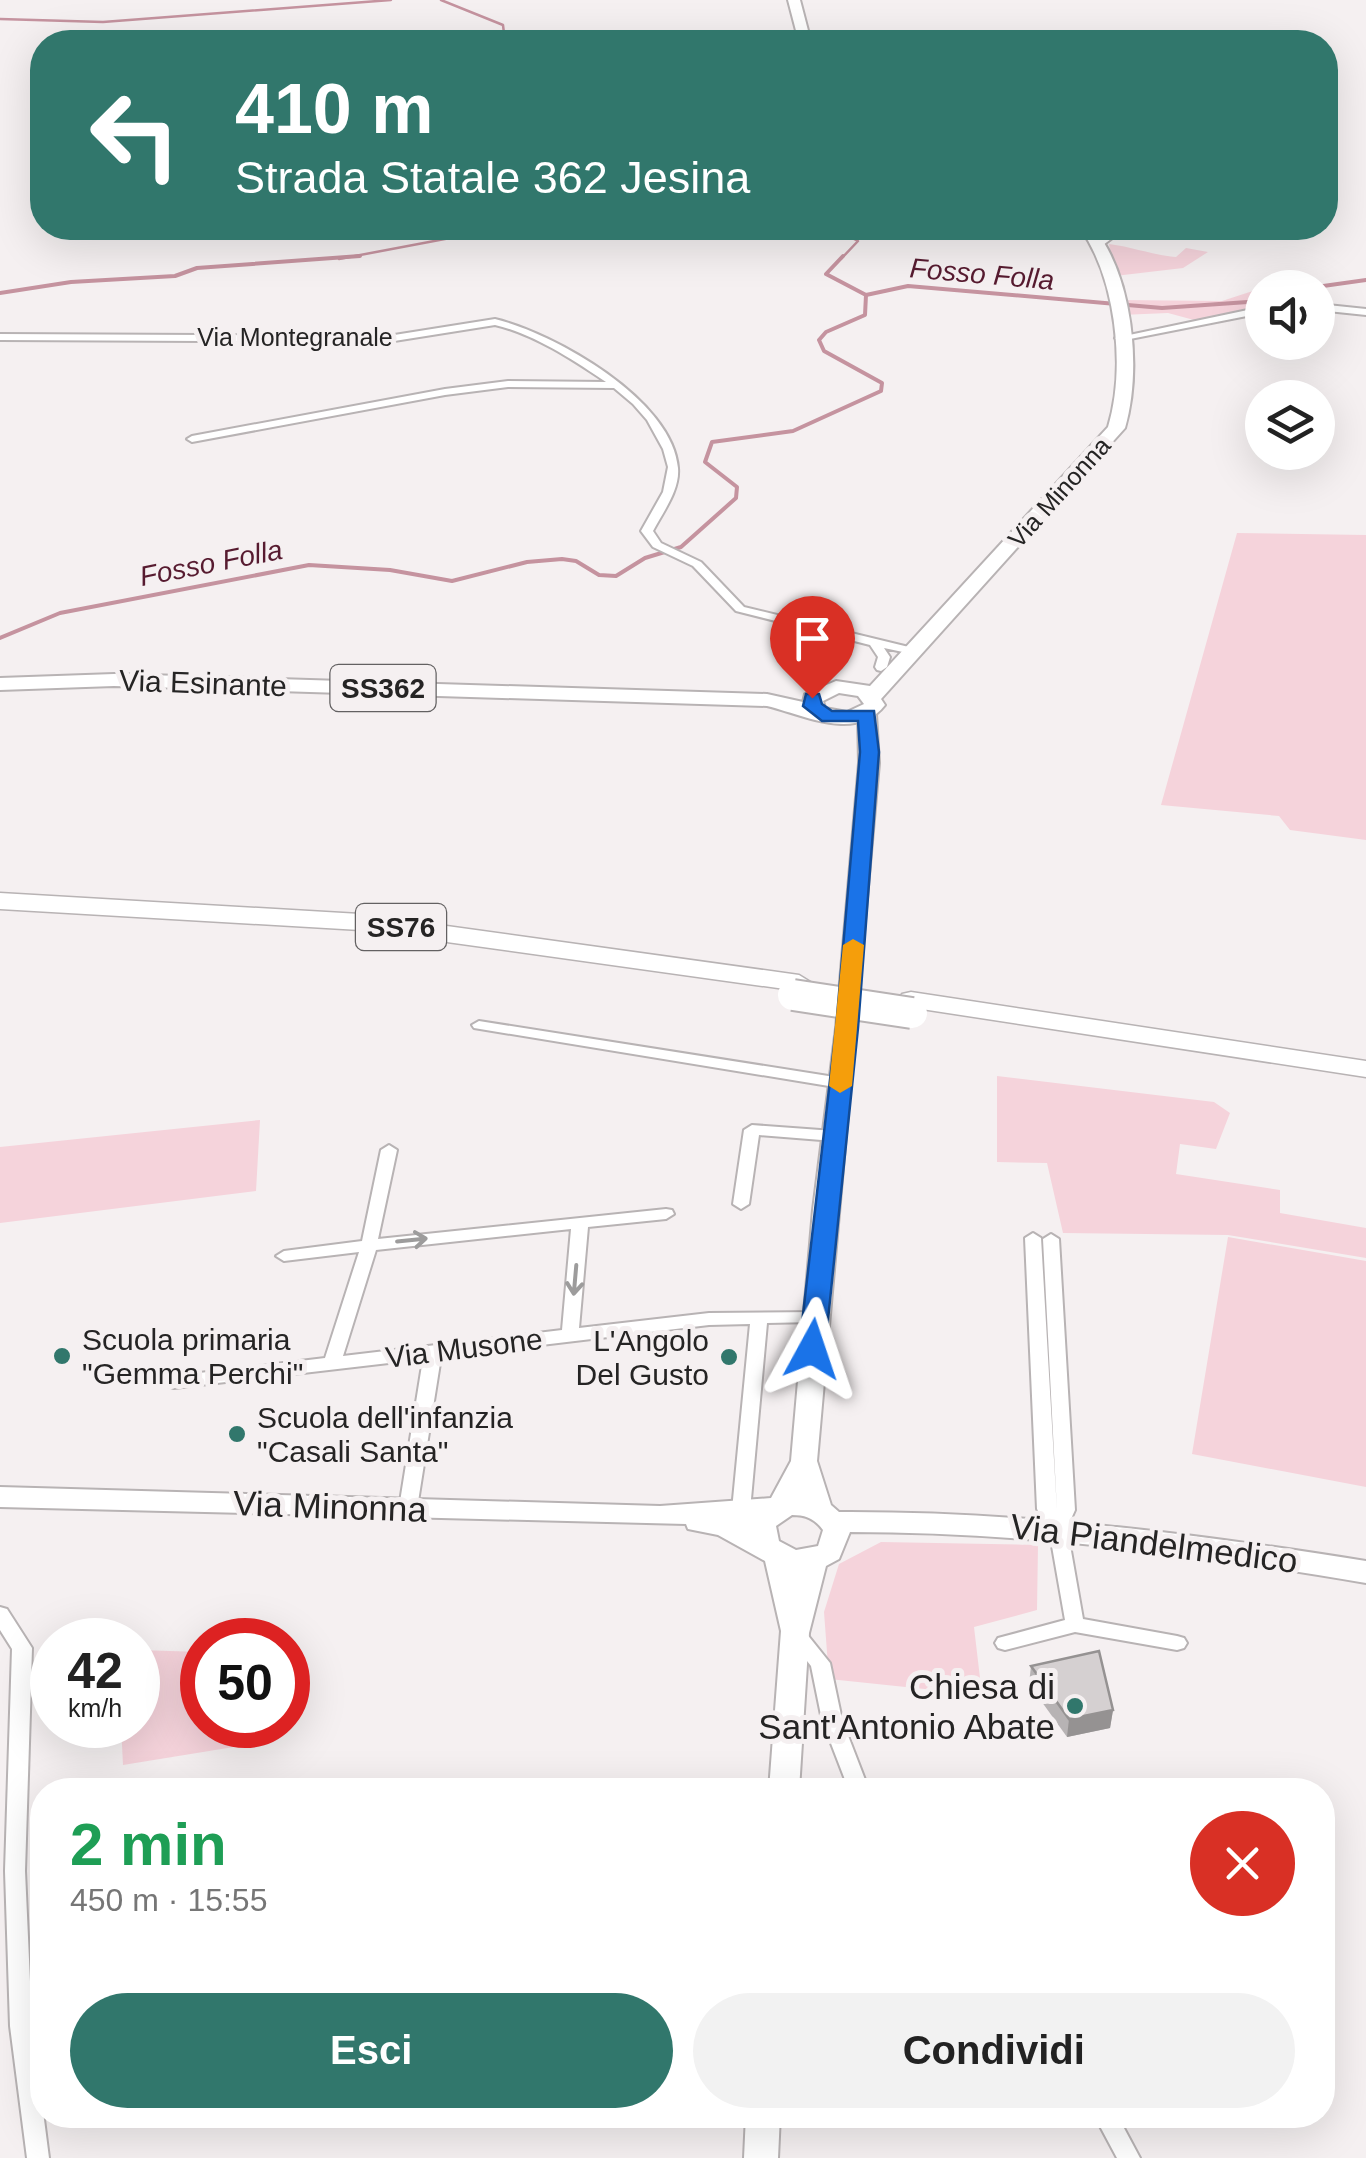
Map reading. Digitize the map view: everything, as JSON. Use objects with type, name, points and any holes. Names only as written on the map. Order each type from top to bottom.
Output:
[{"type":"highway","name":"SS76","points":[[0,901],[360,922],[911,1006],[1366,1069]]},
{"type":"highway","name":"SS76","points":[[0,918],[232,925],[476,949],[796,989]]},
{"type":"highway","name":"SS76","points":[[911,1006],[1366,1084]]},
{"type":"main road","points":[[794,0],[802,30]]},
{"type":"main road","name":"Via Minonna","points":[[868,716],[912,652],[1116,428],[1125,410],[1120,338],[1097,240]]},
{"type":"main road","name":"Via Minonna","points":[[828,702],[912,652]]},
{"type":"main road","name":"Via Esinante","points":[[0,684],[114,680],[828,702]]},
{"type":"main road","name":"SS362","points":[[828,702],[868,716]]},
{"type":"main road","name":"SS362","points":[[828,702],[868,716]]},
{"type":"main road","points":[[785,1778],[794,1633],[825,1534],[804,1461],[869,763],[868,716]]},
{"type":"main road","points":[[794,1633],[762,1524],[780,1508],[804,1461]]},
{"type":"main road","name":"Via Minonna","points":[[0,1497],[660,1516],[800,1505],[825,1534],[772,1551],[723,1526],[660,1516]]},
{"type":"main road","name":"Via Piandelmedico","points":[[825,1534],[880,1531],[942,1520],[1058,1528],[1366,1572]]},
{"type":"main road","points":[[760,2158],[762,2128]]},
{"type":"street","points":[[1100,243],[1104,240]]},
{"type":"street","points":[[1335,309],[1366,312]]},
{"type":"street","points":[[1120,338],[1245,313]]},
{"type":"street","name":"Via Montegranale","points":[[0,337],[388,338],[505,322],[619,385],[635,398],[671,455],[674,473],[647,531],[651,540],[697,564],[740,609],[912,652]]},
{"type":"street","points":[[192,438],[476,388],[619,385]]},
{"type":"street","points":[[875,643],[884,657],[882,667]]},
{"type":"street","points":[[479,1025],[840,1084]]},
{"type":"street","points":[[741,1204],[752,1130],[834,1136]]},
{"type":"street","points":[[332,1363],[369,1245],[388,1150]]},
{"type":"street","points":[[284,1256],[666,1214]]},
{"type":"street","points":[[570,1336],[580,1224]]},
{"type":"street","points":[[1042,1238],[1046,1509],[1058,1528],[1075,1625]]},
{"type":"street","points":[[741,1510],[759,1316]]},
{"type":"street","name":"Via Musone","points":[[174,1382],[759,1316],[815,1316]]},
{"type":"street","points":[[408,1508],[433,1351]]},
{"type":"street","points":[[0,1614],[14,1629],[22,1648],[16,1871],[21,2026],[30,2096]]},
{"type":"street","points":[[1005,1643],[1075,1625],[1177,1644]]},
{"type":"street","points":[[794,1633],[820,1663],[832,1720],[854,1778]]},
{"type":"street","points":[[34,2128],[38,2158]]},
{"type":"street","points":[[1112,2128],[1129,2158]]},
{"type":"shaded area","points":[[1109,244],[1176,257],[1186,248],[1208,252],[1183,268],[1115,276]]},
{"type":"shaded area","points":[[1245,294],[1245,311],[1194,320],[1168,313],[1121,315],[1120,300],[1222,301]]},
{"type":"shaded area","points":[[1237,533],[1366,535],[1366,840],[1290,830],[1279,816],[1161,805]]},
{"type":"shaded area","points":[[997,1076],[1214,1102],[1230,1113],[1216,1149],[1180,1144],[1176,1174],[1280,1190],[1280,1213],[1366,1228],[1366,1258],[1228,1235],[1063,1233],[1047,1163],[997,1162]]},
{"type":"shaded area","points":[[260,1120],[256,1191],[0,1223],[0,1147]]},
{"type":"shaded area","points":[[1228,1237],[1366,1261],[1366,1487],[1192,1454]]},
{"type":"shaded area","points":[[881,1542],[1038,1545],[1037,1610],[974,1627],[982,1695],[829,1679],[824,1612],[839,1564]]},
{"type":"shaded area","points":[[160,1651],[180,1651],[180,1748],[228,1748],[123,1765],[122,1748],[160,1748]]},
{"type":"building","points":[[1099,1651],[1113,1710],[1069,1719],[1031,1666]]},
{"type":"waterway","points":[[0,19],[103,22],[391,0]]},
{"type":"waterway","points":[[441,0],[503,25],[504,30]]},
{"type":"waterway","points":[[352,257],[440,240]]},
{"type":"waterway","points":[[841,259],[856,240]]},
{"type":"waterway","points":[[352,257],[360,256]]},
{"type":"waterway","points":[[843,256],[826,274],[866,295]]},
{"type":"waterway","points":[[0,293],[71,282],[175,276],[197,268],[352,257]]},
{"type":"waterway","points":[[339,259],[352,257]]},
{"type":"waterway","name":"Fosso Folla","points":[[1335,284],[1366,280]]},
{"type":"waterway","name":"Fosso Folla","points":[[866,295],[908,286],[1162,308],[1245,302]]},
{"type":"waterway","name":"Fosso Folla","points":[[0,638],[60,613],[309,565],[390,570],[452,581],[527,562],[562,559],[576,561],[599,575],[616,576],[645,558],[681,547],[736,498],[737,487],[705,462],[712,442],[793,431],[881,391],[882,383],[824,351],[819,340],[826,332],[865,315],[866,295]]},
{"type":"slow traffic","points":[[840,1086],[853,945]]},
{"type":"place","name":"Scuola primaria \"Gemma Perchi\"","points":[[62,1356]]},
{"type":"place","name":"L'Angolo Del Gusto","points":[[729,1357]]},
{"type":"place","name":"Scuola dell'infanzia \"Casali Santa\"","points":[[237,1434]]},
{"type":"place","name":"Chiesa di Sant'Antonio Abate","points":[[1075,1706]]},
{"type":"route","points":[[812,698],[816,711],[828,717],[848,719],[867,714],[865,737],[869,752],[847,1028],[812,1349]]}]
